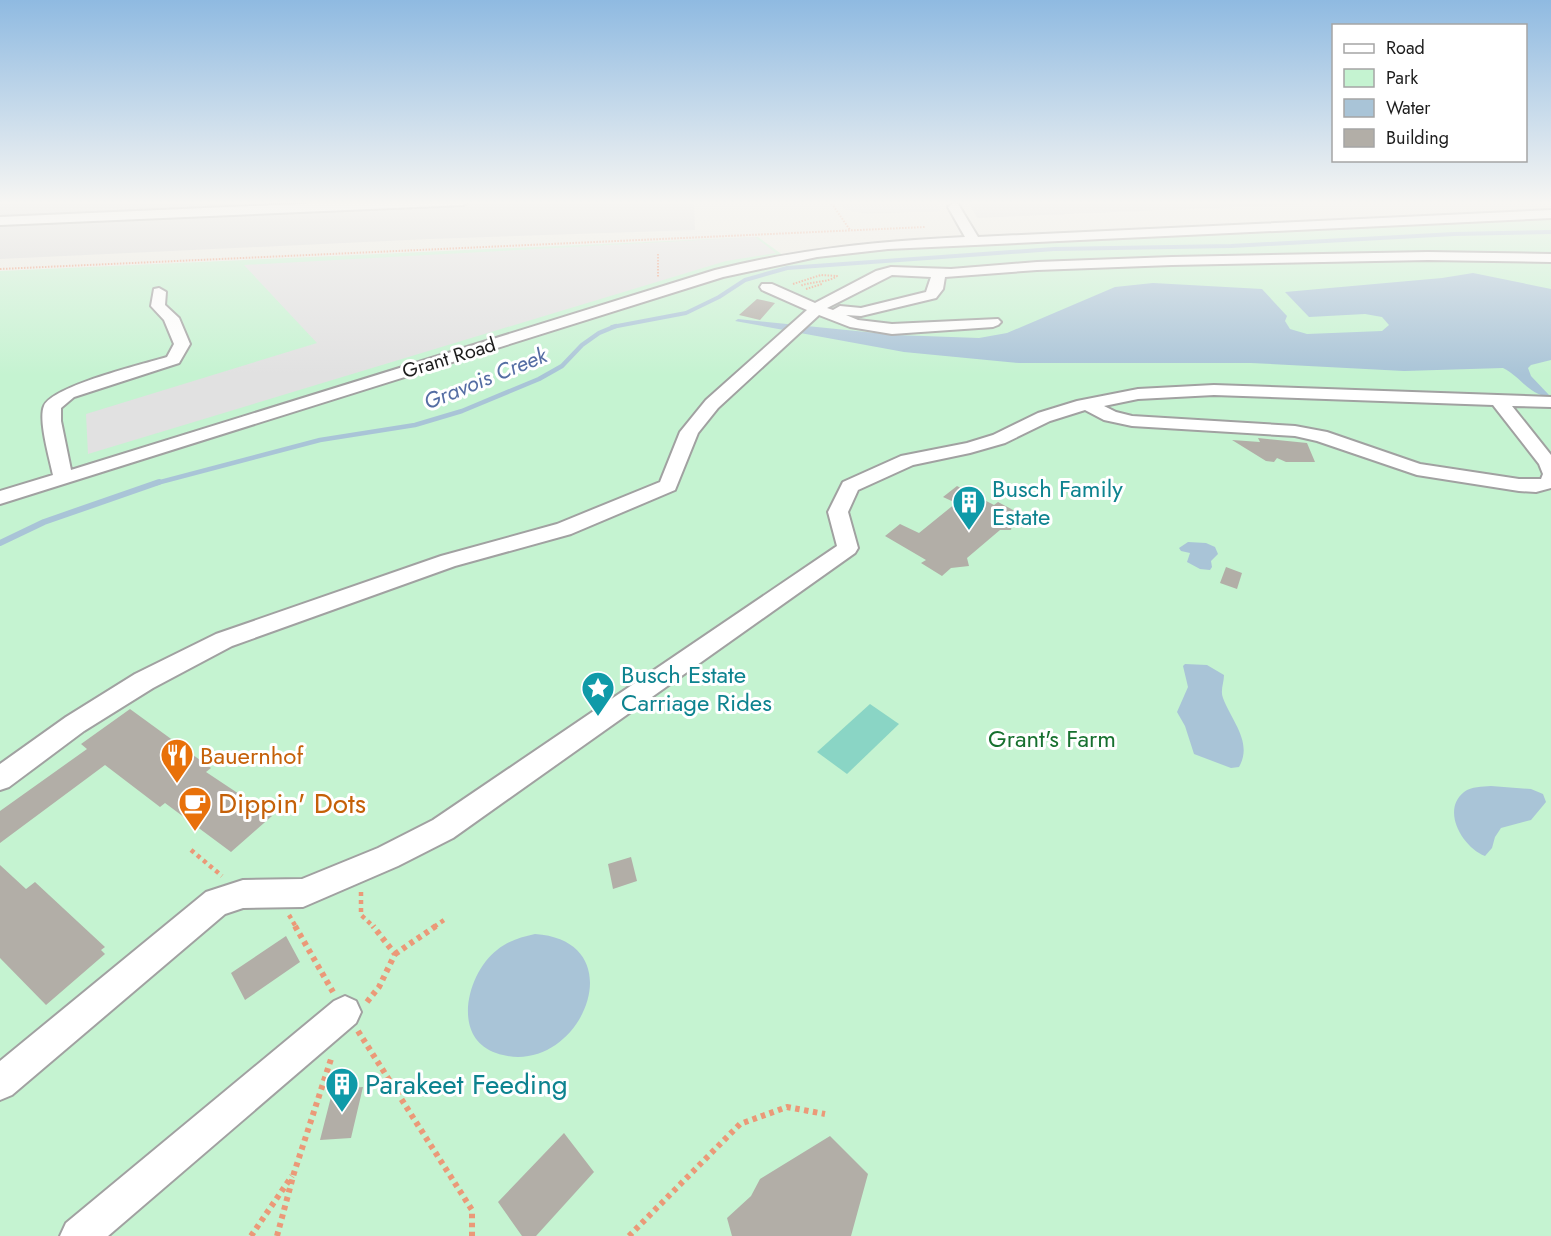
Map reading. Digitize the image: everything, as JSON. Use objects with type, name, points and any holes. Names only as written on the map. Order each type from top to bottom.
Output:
[{"type":"street","name":"Grant Road","points":[[0,498],[720,273],[786,259]]},
{"type":"street","name":"Grant Road","points":[[870,259],[889,261],[899,259]]},
{"type":"street","points":[[0,779],[75,724],[160,672],[224,640],[448,561],[564,529],[668,486],[689,432],[712,404],[788,336],[809,306],[858,276],[889,261],[939,272],[1172,261],[1291,259]]},
{"type":"street","points":[[809,306],[861,312],[903,303],[931,295],[936,290],[939,272]]},
{"type":"street","points":[[771,290],[855,324],[892,329],[993,322]]},
{"type":"street","points":[[63,478],[52,421],[52,406],[68,393],[173,360],[182,344],[171,318],[158,306],[159,292]]},
{"type":"street","points":[[2,1078],[216,903],[243,894],[303,893],[372,864],[443,829],[848,548],[838,512],[850,486],[908,460],[980,445],[999,439],[1044,417],[1087,404],[1138,394],[1214,390],[1551,402]]},
{"type":"street","points":[[1498,400],[1548,463],[1551,472]]},
{"type":"street","points":[[1087,404],[1110,416],[1132,421],[1295,431],[1339,442],[1417,469],[1467,478],[1536,486],[1548,483],[1551,477]]},
{"type":"street","points":[[79,1236],[348,1016]]},
{"type":"path","points":[[0,269],[225,259]]},
{"type":"path","points":[[771,290],[814,276],[833,274],[837,276],[834,279],[812,281],[793,290]]},
{"type":"path","points":[[809,306],[814,285],[822,284]]},
{"type":"path","points":[[191,850],[243,894]]},
{"type":"path","points":[[372,864],[360,896],[362,915],[395,954]]},
{"type":"path","points":[[277,893],[348,1016],[472,1210],[472,1236]]},
{"type":"path","points":[[277,1236],[294,1173],[348,1016],[379,987],[395,954],[447,918]]},
{"type":"path","points":[[629,1236],[740,1124],[787,1107],[825,1114]]},
{"type":"path","points":[[251,1236],[294,1173]]},
{"type":"green space","name":"Grant's Farm","points":[[275,259],[788,259],[791,261],[806,259],[1551,259],[1551,1236],[0,1236],[0,271]]},
{"type":"shaded area","points":[[359,259],[740,259],[726,261],[88,454],[86,414],[317,343],[244,265]]},
{"type":"shaded area","points":[[870,704],[899,724],[847,774],[817,752]]},
{"type":"water","points":[[1473,273],[1551,289],[1551,360],[1531,365],[1528,368],[1531,376],[1549,395],[1535,392],[1503,368],[1404,371],[1251,363],[1019,363],[904,352],[735,321],[738,319],[896,335],[979,338],[1007,333],[1115,287],[1153,283],[1262,289],[1287,316],[1285,321],[1290,329],[1307,334],[1382,331],[1389,325],[1382,317],[1365,314],[1309,317],[1285,292],[1442,278]]},
{"type":"water","points":[[1188,542],[1206,543],[1215,547],[1218,554],[1211,561],[1210,570],[1200,569],[1187,562],[1190,553],[1181,551],[1179,548]]},
{"type":"water","points":[[1185,664],[1207,665],[1224,675],[1222,695],[1240,732],[1244,749],[1239,767],[1231,768],[1194,754],[1185,726],[1177,712],[1188,687],[1183,666]]},
{"type":"water","points":[[1491,786],[1531,789],[1543,794],[1546,802],[1531,820],[1501,828],[1492,848],[1485,856],[1462,837],[1454,818],[1454,808],[1457,800],[1467,790]]},
{"type":"water","points":[[535,934],[567,942],[584,960],[590,982],[585,1007],[572,1030],[551,1048],[525,1056],[496,1053],[482,1045],[473,1033],[468,1019],[468,1004],[472,988],[478,973],[497,950],[515,940]]},
{"type":"building","points":[[757,299],[775,303],[760,320],[739,315]]},
{"type":"building","points":[[1258,438],[1307,443],[1315,462],[1286,462],[1277,458],[1274,462],[1266,461],[1232,440],[1260,442]]},
{"type":"building","name":"Busch Family Estate","points":[[957,486],[994,505],[998,502],[1015,511],[1011,530],[1000,530],[967,558],[969,566],[951,568],[942,576],[921,563],[926,560],[885,536],[900,524],[919,533],[956,503],[943,497]]},
{"type":"building","points":[[1226,567],[1242,573],[1237,589],[1220,583]]},
{"type":"building","name":"Bauernhof","points":[[130,709],[211,768],[206,772],[272,816],[231,852],[165,803],[160,807],[105,765],[0,843],[0,811],[87,749],[81,744]]},
{"type":"building","points":[[631,857],[637,881],[613,889],[608,864]]},
{"type":"building","points":[[0,865],[26,889],[35,882],[105,947],[101,950],[105,954],[46,1005],[0,958]]},
{"type":"building","points":[[286,936],[300,962],[245,1000],[231,973]]},
{"type":"building","name":"Parakeet Feeding","points":[[363,1087],[351,1138],[320,1140],[333,1089]]},
{"type":"building","points":[[564,1133],[594,1172],[536,1236],[522,1236],[498,1202]]},
{"type":"building","points":[[830,1136],[868,1174],[851,1236],[732,1236],[727,1218],[751,1196],[760,1179]]},
{"type":"waterway","name":"Gravois Creek","points":[[615,326],[686,313],[719,297],[745,280],[787,268],[918,259]]},
{"type":"waterway","name":"Gravois Creek","points":[[154,484],[320,440],[415,425],[462,411],[539,379],[562,366],[582,345],[599,333],[615,326]]},
{"type":"waterway","name":"Gravois Creek","points":[[154,484],[159,482]]},
{"type":"waterway","name":"Gravois Creek","points":[[0,543],[44,522],[154,484]]},
{"type":"place","name":"Busch Family Estate","points":[[969,531]]},
{"type":"place","name":"Busch Estate Carriage Rides","points":[[598,717]]},
{"type":"place","name":"Bauernhof","points":[[177,784]]},
{"type":"place","name":"Dippin' Dots","points":[[195,832]]},
{"type":"place","name":"Parakeet Feeding","points":[[342,1113]]}]
